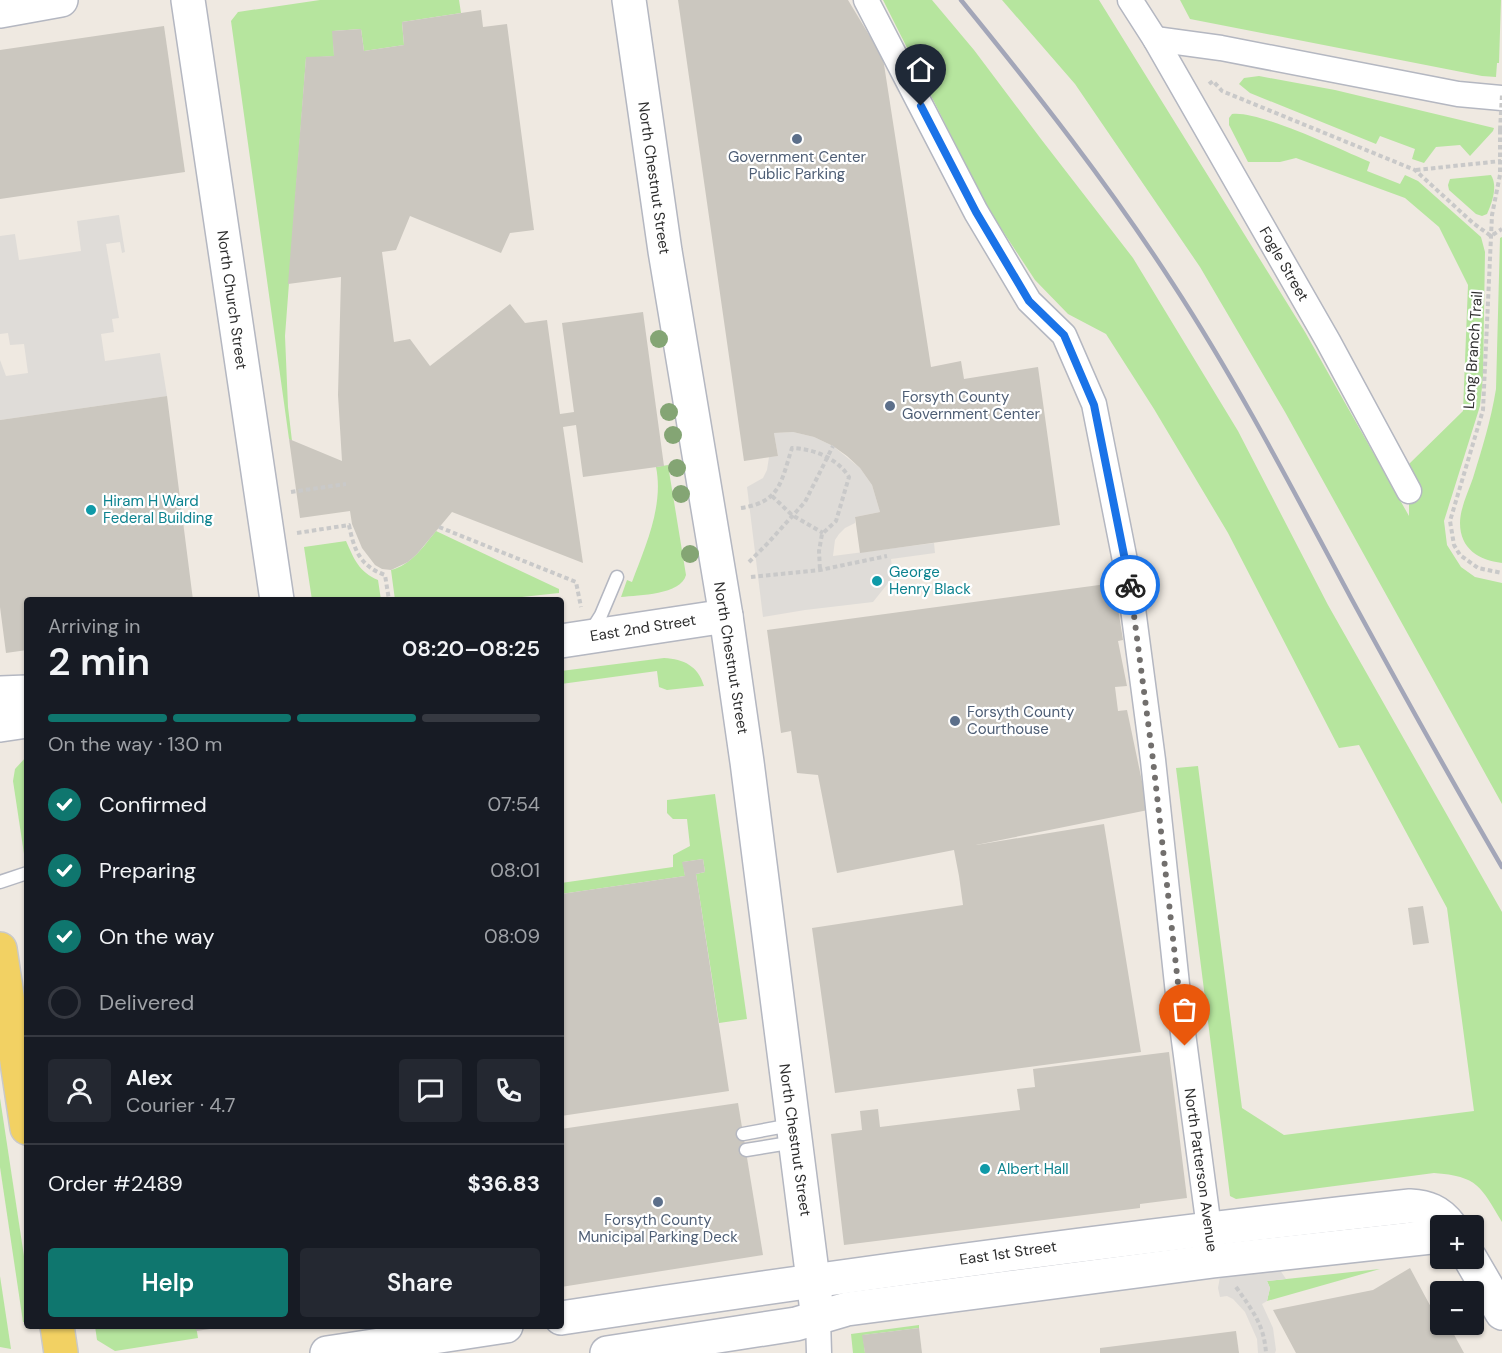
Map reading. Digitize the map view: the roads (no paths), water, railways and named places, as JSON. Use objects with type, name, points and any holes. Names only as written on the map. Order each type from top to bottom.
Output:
[{"type":"main road","points":[[0,949],[19,1022],[24,1088]]},
{"type":"main road","points":[[57,1329],[61,1353]]},
{"type":"street","points":[[0,11],[61,0]]},
{"type":"street","name":"North Church Street","points":[[188,0],[276,597]]},
{"type":"street","name":"North Chestnut Street","points":[[629,0],[665,251],[726,615],[818,1319]]},
{"type":"street","name":"North Patterson Avenue","points":[[866,0],[982,222],[1029,301],[1064,335],[1094,405],[1130,586],[1154,771],[1179,1003],[1213,1261]]},
{"type":"street","name":"Fogle Street","points":[[1130,0],[1189,97],[1328,341],[1409,491]]},
{"type":"street","points":[[1155,39],[1221,48],[1458,94],[1502,96]]},
{"type":"street","name":"East 2nd Street","points":[[576,628],[726,615]]},
{"type":"street","points":[[0,693],[24,692]]},
{"type":"street","points":[[0,725],[24,721]]},
{"type":"street","name":"East 1st Street","points":[[564,1318],[813,1280],[1209,1228],[1410,1206],[1424,1206],[1439,1215]]},
{"type":"street","points":[[607,1353],[796,1324],[847,1309],[1213,1261],[1430,1237]]},
{"type":"street","points":[[1476,1269],[1502,1313]]},
{"type":"street","points":[[818,1319],[819,1353]]},
{"type":"street","points":[[327,1353],[379,1341],[481,1329]]},
{"type":"lane","points":[[576,628],[601,615],[617,577]]},
{"type":"lane","points":[[0,882],[24,874]]},
{"type":"lane","points":[[743,1134],[794,1133]]},
{"type":"lane","points":[[746,1150],[794,1133]]},
{"type":"railway","points":[[961,0],[1098,175],[1149,247],[1197,322],[1265,439],[1444,767],[1502,867]]},
{"type":"place","name":"Government Center Public Parking","points":[[797,139]]},
{"type":"place","name":"Forsyth County Government Center","points":[[890,406]]},
{"type":"place","name":"Hiram H Ward Federal Building","points":[[91,510]]},
{"type":"place","name":"George Henry Black","points":[[877,581]]},
{"type":"place","name":"Forsyth County Courthouse","points":[[955,721]]},
{"type":"place","name":"Albert Hall","points":[[985,1169]]},
{"type":"place","name":"Forsyth County Municipal Parking Deck","points":[[658,1202]]}]
